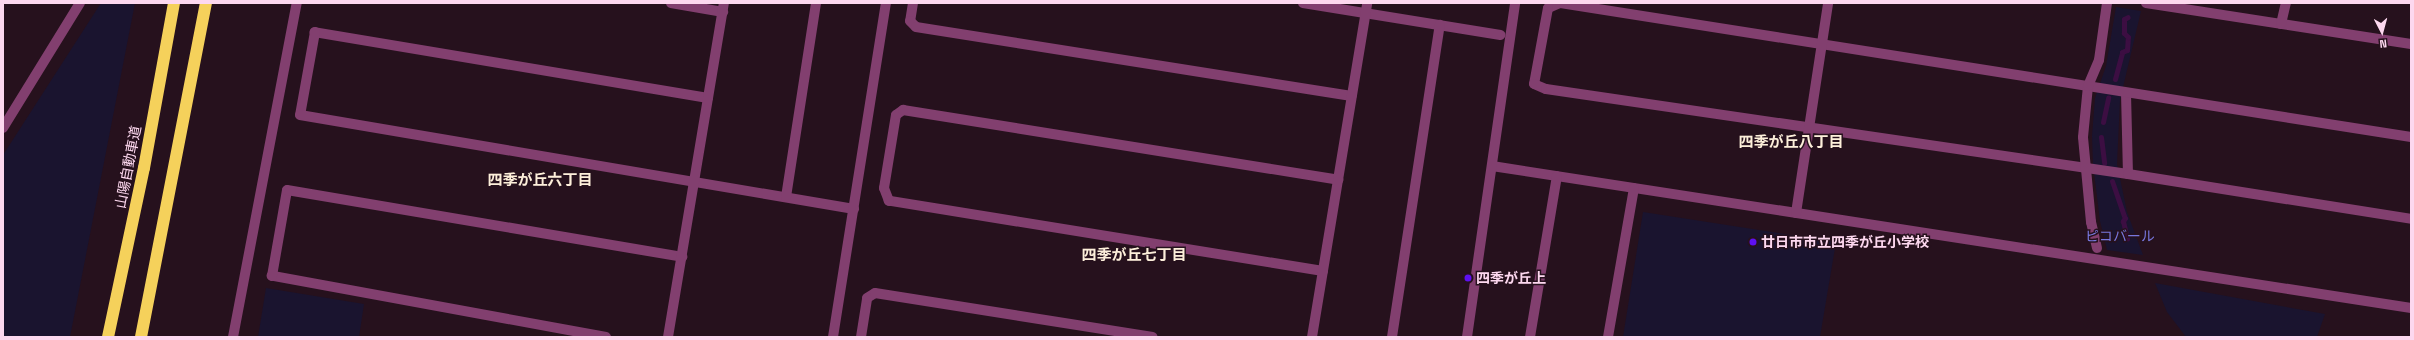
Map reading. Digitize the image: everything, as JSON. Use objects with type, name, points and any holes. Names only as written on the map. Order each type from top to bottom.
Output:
[{"type":"highway","name":"山陽自動車道","points":[[108,337],[144,168],[174,3]]},
{"type":"highway","points":[[141,337],[206,3]]},
{"type":"street","points":[[3,128],[80,3]]},
{"type":"street","points":[[233,337],[297,3]]},
{"type":"street","points":[[668,337],[723,7],[672,3]]},
{"type":"street","points":[[786,197],[816,3]]},
{"type":"street","points":[[833,337],[886,3]]},
{"type":"street","points":[[913,3],[910,21],[916,27],[1352,96]]},
{"type":"street","points":[[1303,3],[1366,8],[1440,25],[1500,35]]},
{"type":"street","points":[[1467,337],[1515,3]]},
{"type":"street","points":[[2411,136],[2126,93],[1560,3],[1548,8],[1534,84],[1546,89],[2128,174],[2411,219]]},
{"type":"street","points":[[1796,214],[1828,3]]},
{"type":"street","points":[[2097,248],[2083,137],[2088,86],[2099,60],[2107,3]]},
{"type":"street","points":[[2146,3],[2411,44]]},
{"type":"street","points":[[2281,24],[2286,3]]},
{"type":"street","points":[[1312,337],[1366,8]]},
{"type":"street","points":[[1392,337],[1440,25]]},
{"type":"street","points":[[708,98],[315,32],[300,115],[854,209]]},
{"type":"street","points":[[2126,93],[2128,174]]},
{"type":"street","points":[[1323,270],[889,201],[884,188],[896,115],[903,110],[1338,180]]},
{"type":"street","points":[[1492,166],[2411,308]]},
{"type":"street","points":[[1530,337],[1557,176]]},
{"type":"street","points":[[1608,337],[1634,188]]},
{"type":"street","points":[[606,337],[272,276],[287,190],[682,257]]},
{"type":"street","points":[[861,337],[867,298],[875,293],[1152,337]]},
{"type":"green space","points":[[101,3],[135,3],[70,337],[3,337],[3,155]]},
{"type":"green space","name":"ピコバール","points":[[2116,7],[2141,11],[2120,100],[2117,164],[2127,212],[2143,255],[2107,250],[2100,221],[2093,164],[2092,136],[2095,98],[2106,66]]},
{"type":"green space","points":[[1643,212],[1836,242],[1820,337],[1623,337]]},
{"type":"green space","points":[[2155,283],[2325,314],[2317,337],[2186,337],[2167,312]]},
{"type":"green space","points":[[266,288],[364,304],[359,337],[258,337]]},
{"type":"waterway","points":[[2115,79],[2122,52],[2127,50],[2128,37],[2124,33],[2124,19],[2128,17]]},
{"type":"waterway","points":[[2103,122],[2108,98]]},
{"type":"waterway","points":[[2101,137],[2104,163]]},
{"type":"waterway","points":[[2112,181],[2125,218],[2123,221],[2127,239]]},
{"type":"place","name":"廿日市市立四季が丘小学校","points":[[1753,242]]},
{"type":"place","name":"四季が丘上","points":[[1468,278]]},
{"type":"district","name":"四季が丘八丁目","points":[[1791,142]]},
{"type":"district","name":"四季が丘六丁目","points":[[540,180]]},
{"type":"district","name":"四季が丘七丁目","points":[[1134,255]]}]
